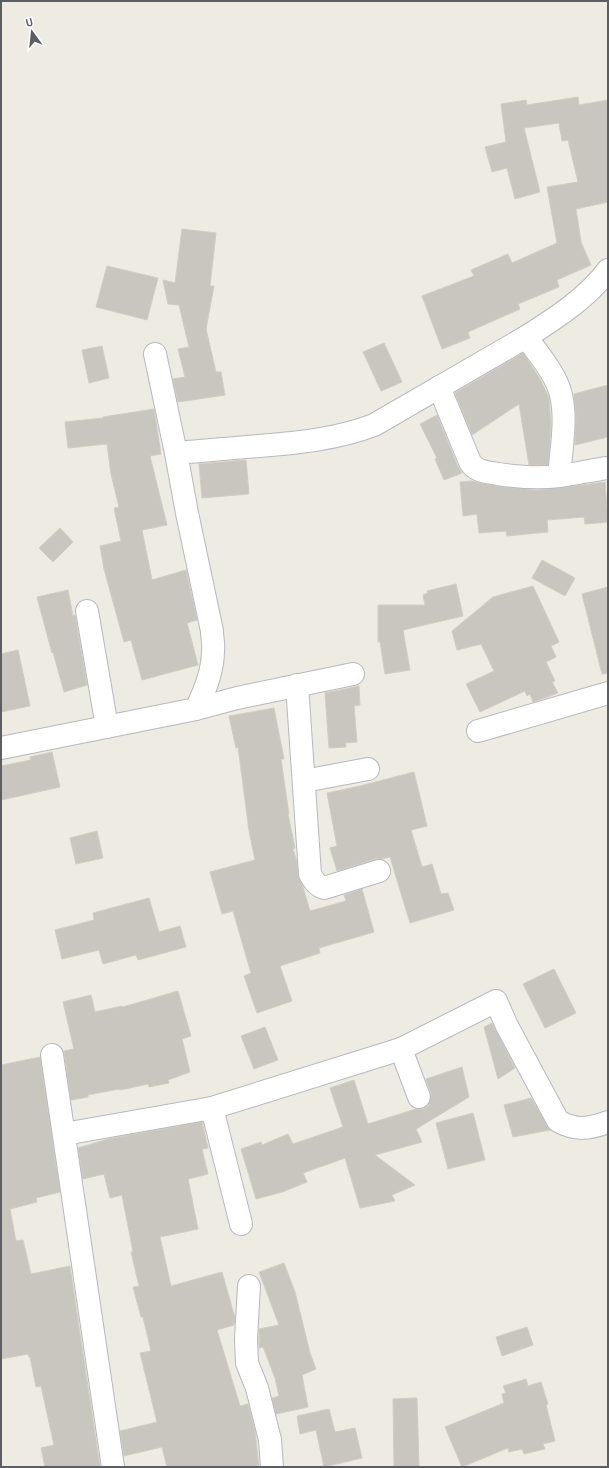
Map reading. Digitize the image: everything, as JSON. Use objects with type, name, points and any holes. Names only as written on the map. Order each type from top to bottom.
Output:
[{"type":"street","points":[[176,453],[292,444],[358,432],[374,425],[526,337],[584,296],[608,270]]},
{"type":"street","points":[[526,337],[550,371],[561,394],[564,408],[559,476]]},
{"type":"street","points":[[155,354],[212,632],[213,651],[210,673],[205,690],[196,709]]},
{"type":"street","points":[[439,387],[470,462],[477,470],[520,477],[559,476],[608,468]]},
{"type":"street","points":[[87,611],[107,727]]},
{"type":"street","points":[[1,748],[196,709],[237,698],[353,674]]},
{"type":"street","points":[[297,685],[310,874],[313,880],[320,887],[324,888],[379,871]]},
{"type":"street","points":[[478,731],[608,693]]},
{"type":"street","points":[[304,781],[368,769]]},
{"type":"street","points":[[64,1134],[212,1108],[401,1049],[496,1001],[507,1026],[558,1121],[567,1126],[579,1128],[594,1127],[608,1122]]},
{"type":"street","points":[[401,1049],[419,1097]]},
{"type":"street","points":[[52,1055],[113,1467]]},
{"type":"street","points":[[212,1108],[240,1224]]},
{"type":"street","points":[[250,1286],[246,1338],[247,1363],[257,1388],[270,1440],[272,1467]]},
{"type":"building","points":[[578,97],[579,105],[608,100],[608,202],[576,209],[581,242],[591,265],[557,280],[559,287],[518,304],[520,309],[468,332],[470,338],[442,349],[422,296],[474,276],[471,270],[508,254],[512,263],[557,243],[547,187],[578,182],[568,140],[562,141],[559,123],[524,128],[540,192],[515,199],[507,168],[492,172],[485,147],[506,142],[501,104],[526,100],[527,105]]},
{"type":"building","points":[[182,229],[216,233],[210,286],[214,286],[206,329],[216,372],[221,372],[225,395],[178,402],[173,379],[185,377],[178,349],[189,347],[179,305],[168,304],[163,280],[175,283]]},
{"type":"building","points":[[107,266],[158,278],[147,320],[96,307]]},
{"type":"building","points":[[384,343],[402,382],[381,391],[363,352]]},
{"type":"building","points":[[102,346],[109,378],[89,383],[82,350]]},
{"type":"building","points":[[523,353],[540,379],[549,398],[551,425],[548,465],[529,465],[519,404],[472,435],[455,393]]},
{"type":"building","points":[[608,385],[608,437],[575,445],[576,415],[574,394]]},
{"type":"building","points":[[154,409],[161,454],[150,456],[167,525],[142,530],[152,580],[186,570],[197,620],[187,623],[198,665],[142,680],[131,640],[124,642],[104,569],[100,546],[121,541],[114,508],[119,507],[111,474],[107,444],[68,448],[65,422],[103,418]]},
{"type":"building","points":[[437,415],[458,467],[462,473],[444,480],[435,459],[437,458],[420,424]]},
{"type":"building","points":[[246,460],[249,494],[202,498],[199,464]]},
{"type":"building","points":[[472,481],[496,486],[536,490],[605,482],[608,522],[585,524],[584,517],[547,520],[548,532],[507,536],[506,531],[479,533],[477,514],[463,516],[460,482]]},
{"type":"building","points":[[60,528],[73,542],[53,562],[39,548]]},
{"type":"building","points":[[542,560],[575,578],[565,596],[532,578]]},
{"type":"building","points":[[456,584],[463,616],[403,630],[410,670],[385,674],[380,642],[378,642],[378,605],[425,605],[423,595],[428,593],[427,591]]},
{"type":"building","points":[[533,586],[559,642],[551,646],[556,657],[546,662],[555,681],[552,682],[558,693],[533,702],[530,694],[527,696],[525,691],[480,712],[466,684],[494,671],[481,644],[457,650],[452,631],[493,597]]},
{"type":"building","points":[[608,587],[608,673],[602,674],[582,594]]},
{"type":"building","points":[[68,590],[73,616],[75,615],[87,685],[64,692],[37,597]]},
{"type":"building","points":[[18,650],[30,706],[1,712],[1,654]]},
{"type":"building","points":[[359,686],[360,705],[354,706],[357,742],[345,743],[346,747],[329,748],[325,693]]},
{"type":"building","points":[[274,708],[284,759],[281,759],[288,814],[295,848],[293,849],[297,862],[298,875],[310,911],[346,901],[344,895],[362,889],[374,932],[319,948],[320,953],[280,966],[292,1001],[257,1013],[244,976],[251,973],[233,911],[222,914],[210,872],[255,860],[249,831],[238,747],[236,748],[229,716]]},
{"type":"building","points":[[52,752],[60,787],[1,800],[1,766],[31,760],[30,757]]},
{"type":"building","points":[[414,772],[427,826],[411,830],[422,867],[432,864],[441,894],[448,893],[454,910],[410,923],[390,857],[375,859],[337,871],[330,848],[337,846],[327,793]]},
{"type":"building","points":[[97,831],[103,858],[76,864],[70,838]]},
{"type":"building","points":[[149,898],[159,932],[180,926],[186,947],[138,960],[136,955],[103,964],[99,950],[62,959],[55,930],[94,920],[93,913]]},
{"type":"building","points":[[554,969],[576,1013],[545,1028],[523,984]]},
{"type":"building","points":[[178,991],[191,1036],[182,1039],[190,1072],[168,1080],[169,1083],[149,1087],[148,1084],[119,1089],[71,1100],[64,1051],[74,1049],[63,1002],[91,995],[95,1012],[123,1007]]},
{"type":"building","points":[[492,1023],[515,1068],[498,1079],[484,1027]]},
{"type":"building","points":[[265,1027],[278,1060],[254,1069],[241,1036]]},
{"type":"building","points":[[40,1057],[60,1192],[36,1198],[37,1202],[10,1209],[16,1241],[23,1240],[31,1274],[70,1266],[100,1467],[45,1467],[41,1448],[54,1445],[41,1386],[36,1387],[30,1357],[28,1354],[1,1359],[1,1065]]},
{"type":"building","points":[[462,1067],[469,1097],[416,1129],[422,1142],[375,1155],[415,1185],[392,1195],[395,1201],[360,1208],[345,1158],[303,1173],[307,1182],[282,1192],[256,1199],[241,1149],[261,1142],[262,1145],[288,1134],[293,1144],[343,1127],[330,1088],[354,1080],[368,1124],[416,1109],[424,1109],[429,1105],[431,1099],[431,1093],[426,1079]]},
{"type":"building","points":[[531,1098],[550,1130],[513,1137],[504,1105]]},
{"type":"building","points":[[473,1113],[485,1160],[448,1169],[436,1123]]},
{"type":"building","points":[[202,1122],[208,1148],[202,1149],[208,1174],[188,1179],[198,1229],[160,1237],[171,1286],[222,1272],[235,1318],[234,1325],[217,1330],[240,1406],[248,1404],[255,1431],[259,1467],[167,1467],[162,1447],[124,1456],[120,1431],[157,1422],[140,1353],[151,1351],[143,1317],[141,1317],[133,1287],[139,1286],[131,1252],[133,1252],[122,1195],[110,1198],[104,1174],[83,1179],[78,1148],[108,1139]]},
{"type":"building","points":[[284,1263],[295,1292],[310,1353],[316,1369],[302,1375],[308,1407],[276,1414],[272,1398],[279,1396],[275,1378],[263,1347],[259,1348],[259,1329],[279,1325],[259,1272]]},
{"type":"building","points":[[527,1327],[533,1345],[502,1356],[496,1337]]},
{"type":"building","points":[[526,1379],[528,1386],[541,1382],[548,1404],[546,1405],[555,1441],[543,1444],[545,1449],[524,1454],[522,1449],[509,1452],[508,1448],[462,1467],[445,1427],[504,1403],[502,1394],[506,1393],[503,1386]]},
{"type":"building","points":[[417,1398],[419,1467],[394,1467],[393,1399]]},
{"type":"building","points":[[329,1409],[335,1432],[355,1428],[362,1458],[324,1467],[316,1430],[300,1434],[297,1416]]}]
